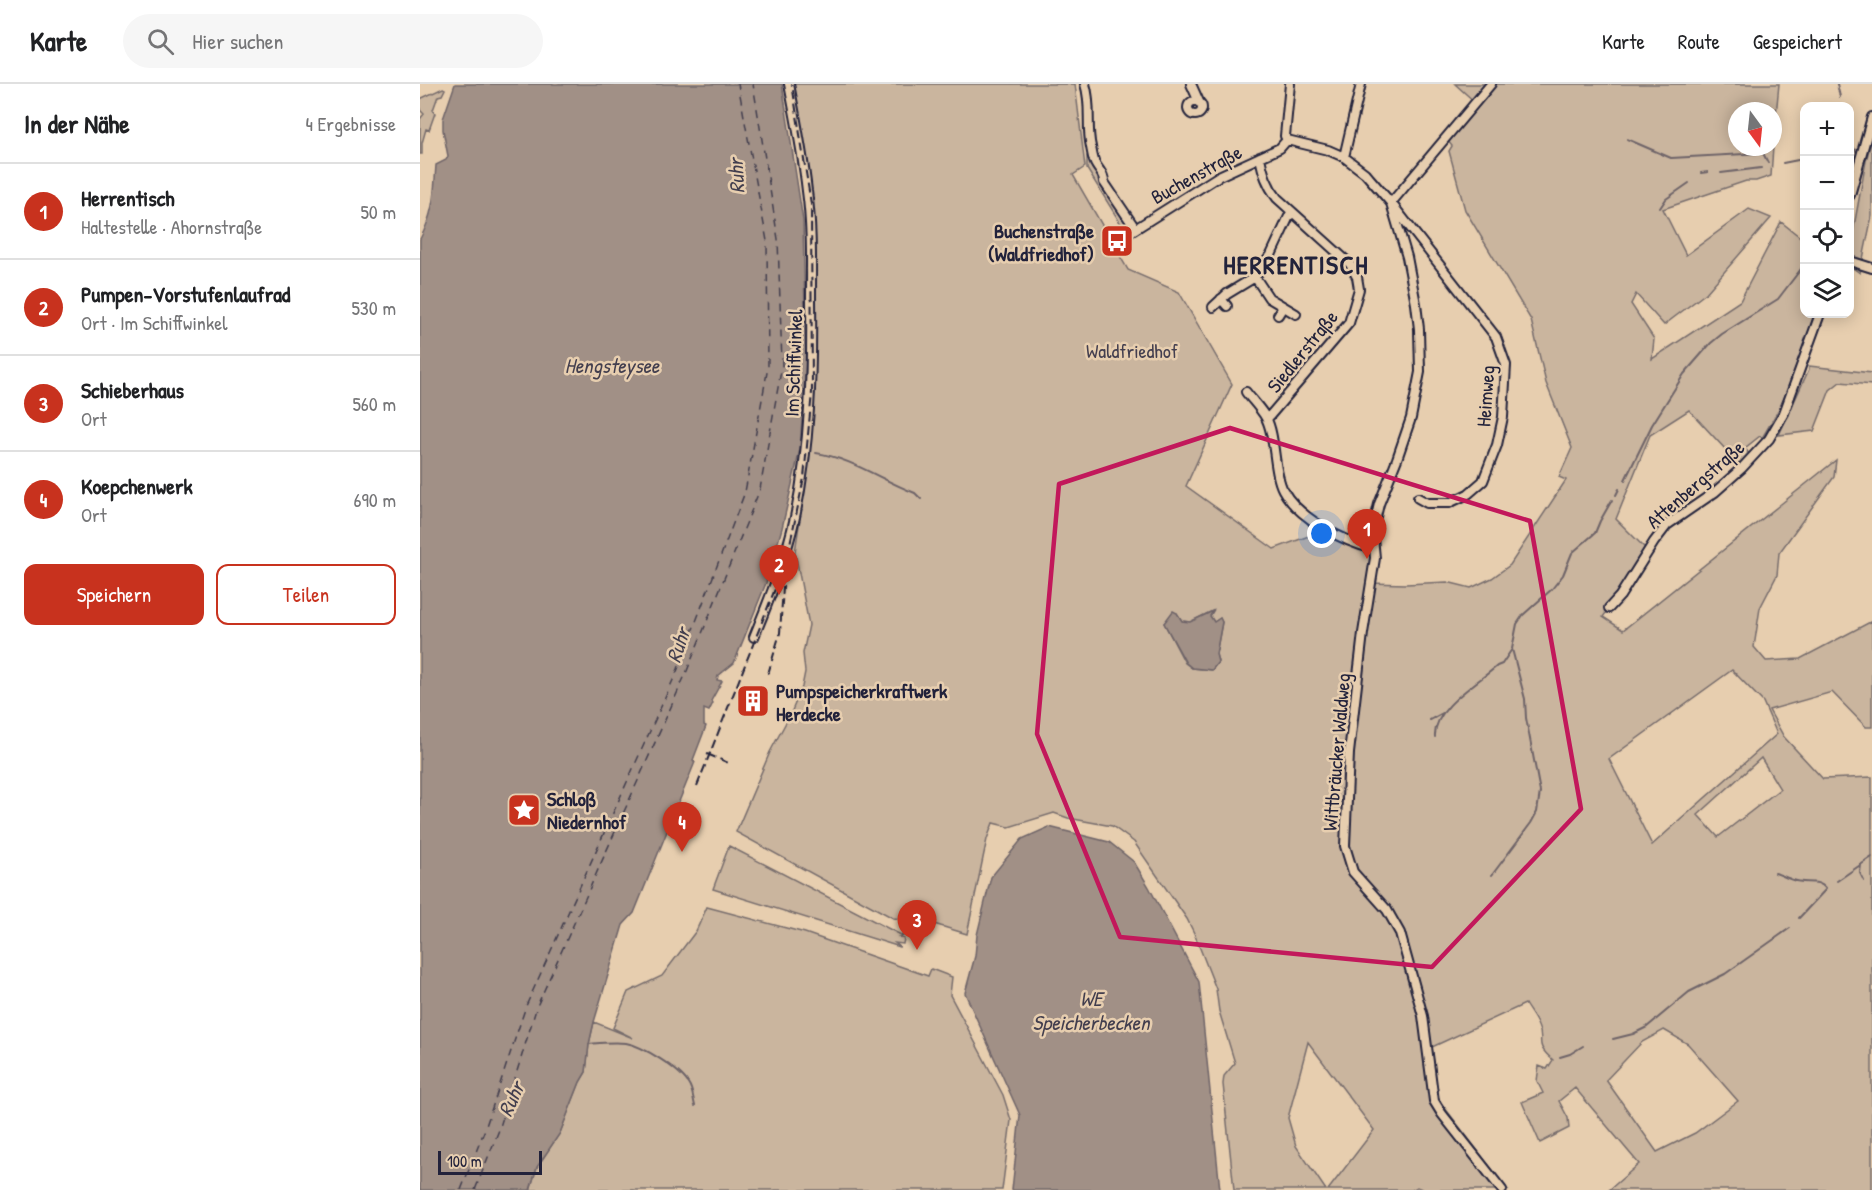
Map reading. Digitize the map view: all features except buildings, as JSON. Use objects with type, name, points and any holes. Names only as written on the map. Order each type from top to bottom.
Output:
[{"type":"street","name":"Im Schiffwinkel","points":[[754,637],[783,564],[795,518],[807,442],[810,404],[811,225],[789,84]]},
{"type":"street","points":[[1085,84],[1089,102],[1090,144],[1096,166],[1100,169],[1104,182],[1119,207],[1135,228]]},
{"type":"street","points":[[1191,84],[1200,104]]},
{"type":"street","points":[[1287,140],[1290,84]]},
{"type":"street","points":[[1344,157],[1361,84]]},
{"type":"street","points":[[1392,203],[1491,84]]},
{"type":"street","points":[[1854,181],[1872,117]]},
{"type":"street","name":"Buchenstraße","points":[[1121,238],[1219,176],[1280,148],[1287,140]]},
{"type":"street","name":"Heimweg","points":[[1287,140],[1328,150],[1344,157],[1365,173],[1392,203],[1496,337],[1506,365],[1503,417],[1491,467],[1484,481],[1468,494],[1449,503],[1427,503],[1418,498]]},
{"type":"street","name":"Siedlerstraße","points":[[1260,157],[1263,174],[1269,188],[1291,212],[1350,264],[1357,277],[1359,289],[1349,323],[1267,419]]},
{"type":"street","name":"Wittbräucker Waldweg","points":[[1392,203],[1412,280],[1419,329],[1420,372],[1411,418],[1378,504],[1374,525],[1375,562],[1367,603],[1352,729],[1345,846],[1353,872],[1387,910],[1400,933],[1423,1016],[1434,1101],[1502,1190]]},
{"type":"street","points":[[1213,307],[1221,299],[1255,277],[1271,255],[1291,212]]},
{"type":"street","points":[[1854,262],[1872,268]]},
{"type":"street","points":[[1255,277],[1269,298],[1296,314]]},
{"type":"street","points":[[1221,299],[1227,306]]},
{"type":"street","points":[[1278,315],[1283,307]]},
{"type":"street","name":"Attenbergstraße","points":[[1610,608],[1620,596],[1653,542],[1667,525],[1715,492],[1769,439],[1784,413],[1819,318]]},
{"type":"street","points":[[1246,392],[1267,419],[1282,489],[1294,506],[1335,535],[1353,544],[1374,549]]},
{"type":"highlighted area","points":[[1230,428],[1530,521],[1581,809],[1432,967],[1120,937],[1037,734],[1059,484]]},
{"type":"green space","name":"Waldfriedhof","points":[[794,84],[1075,84],[1085,167],[1073,175],[1128,270],[1179,292],[1232,384],[1186,486],[1274,549],[1314,534],[1305,519],[1336,540],[1366,552],[1371,557],[1368,583],[1447,582],[1471,588],[1492,578],[1510,565],[1566,480],[1559,477],[1572,448],[1546,383],[1531,320],[1465,210],[1449,151],[1452,146],[1447,140],[1476,103],[1455,84],[1779,84],[1777,102],[1728,102],[1728,156],[1772,156],[1771,176],[1756,181],[1746,181],[1663,209],[1686,255],[1749,209],[1771,218],[1706,293],[1664,325],[1636,294],[1631,304],[1654,339],[1652,359],[1740,301],[1781,222],[1800,237],[1800,318],[1813,318],[1801,361],[1778,411],[1762,438],[1760,436],[1745,448],[1749,454],[1740,465],[1689,410],[1650,435],[1616,519],[1649,552],[1603,617],[1623,630],[1836,460],[1834,477],[1779,553],[1777,575],[1760,608],[1754,647],[1766,661],[1800,659],[1872,621],[1872,727],[1866,727],[1832,692],[1769,710],[1784,737],[1823,779],[1872,777],[1872,1190],[1609,1190],[1639,1164],[1575,1088],[1559,1101],[1568,1118],[1569,1128],[1540,1143],[1522,1102],[1543,1093],[1537,1081],[1539,1066],[1547,1069],[1553,1060],[1541,1046],[1540,1031],[1525,1004],[1432,1047],[1438,1099],[1508,1190],[1424,1190],[1417,1187],[1412,1190],[1328,1190],[1374,1130],[1308,1042],[1288,1118],[1296,1146],[1326,1190],[1234,1190],[1223,1084],[1224,1076],[1235,1063],[1219,1011],[1216,989],[1187,919],[1134,842],[1112,826],[1068,818],[1054,813],[1009,827],[993,823],[987,839],[967,934],[924,921],[893,918],[736,832],[770,752],[791,713],[802,687],[805,672],[803,653],[809,625],[795,552],[807,473],[815,391],[814,228]],"holes":[[[1212,611],[1210,616],[1214,622],[1220,618],[1222,622],[1216,654],[1218,662],[1212,670],[1192,668],[1185,663],[1164,623],[1177,613],[1182,621],[1190,622]],[[1732,670],[1763,702],[1777,734],[1652,845],[1609,759]],[[1761,758],[1780,789],[1718,837],[1698,815]],[[1664,1030],[1688,1044],[1738,1101],[1695,1133],[1657,1152],[1606,1080],[1642,1042]]]},
{"type":"green space","points":[[445,89],[442,95],[438,96],[433,110],[435,113],[429,130],[426,129],[422,154],[420,154],[420,119],[424,114],[420,110],[420,99]]},
{"type":"green space","points":[[1872,138],[1872,216],[1860,273],[1854,269],[1854,226]]},
{"type":"green space","points":[[1087,156],[1090,156],[1096,174],[1127,222],[1124,229],[1087,169]]},
{"type":"green space","points":[[1809,366],[1872,373],[1872,385],[1840,382],[1830,390],[1814,431],[1779,435],[1809,369]]},
{"type":"green space","points":[[729,846],[903,936],[899,937],[904,939],[903,944],[895,943],[900,947],[713,889]]},
{"type":"green space","points":[[707,907],[805,933],[928,976],[931,969],[952,977],[950,995],[1003,1095],[1011,1120],[1002,1190],[530,1190],[537,1167],[560,1133],[586,1072],[594,1022],[633,1038],[613,1028],[628,992],[662,976],[696,931]]},
{"type":"water","name":"Hengsteysee","points":[[455,84],[782,84],[803,221],[806,362],[800,449],[782,528],[766,583],[734,663],[718,676],[717,680],[722,681],[711,701],[713,703],[709,711],[704,709],[704,725],[706,726],[693,760],[695,762],[634,913],[623,925],[594,1022],[586,1072],[560,1133],[537,1167],[530,1190],[420,1190],[420,239],[431,212],[436,165],[446,160],[448,156],[443,119]]},
{"type":"water","points":[[1173,611],[1182,621],[1190,622],[1213,611],[1210,616],[1214,622],[1220,618],[1222,622],[1216,654],[1218,662],[1212,670],[1192,668],[1186,663],[1164,623]]},
{"type":"water","name":"WE Speicherbecken","points":[[1049,827],[1109,842],[1134,862],[1199,982],[1220,1190],[1012,1190],[1020,1115],[965,993],[991,877],[1022,839]]},
{"type":"waterway","points":[[1837,84],[1840,97]]},
{"type":"waterway","points":[[1627,139],[1671,158],[1763,153],[1768,163]]},
{"type":"waterway","points":[[1783,163],[1798,160]]},
{"type":"waterway","points":[[1721,173],[1761,168]]},
{"type":"waterway","points":[[1701,173],[1708,172]]},
{"type":"waterway","points":[[1660,208],[1666,199],[1689,183]]},
{"type":"waterway","points":[[1625,480],[1652,425],[1684,374],[1722,334],[1778,299],[1800,270]]},
{"type":"waterway","points":[[816,453],[854,464],[915,493],[921,499]]},
{"type":"waterway","points":[[1616,495],[1619,489]]},
{"type":"waterway","points":[[1435,737],[1436,726],[1449,706],[1502,664],[1512,649],[1517,624],[1523,615],[1552,589],[1563,575],[1572,553],[1595,533],[1612,500]]},
{"type":"waterway","points":[[1492,875],[1531,823],[1537,812],[1540,792],[1526,718],[1525,699],[1512,649]]},
{"type":"waterway","points":[[1430,720],[1443,713]]},
{"type":"waterway","points":[[1837,881],[1872,857]]},
{"type":"waterway","points":[[1861,865],[1860,873],[1864,881]]},
{"type":"waterway","points":[[1775,873],[1798,881],[1819,884],[1826,889],[1799,918]]},
{"type":"waterway","points":[[1613,1039],[1633,1034],[1647,1027],[1689,992],[1725,974],[1790,928]]},
{"type":"waterway","points":[[589,1044],[626,1043],[651,1053],[669,1065],[688,1083],[695,1106]]},
{"type":"waterway","points":[[1560,1057],[1583,1046]]},
{"type":"ferry route","points":[[461,1190],[485,1129],[526,1006],[678,669],[745,492],[768,367],[767,241],[738,84]]},
{"type":"ferry route","points":[[475,1190],[499,1130],[537,1006],[687,671],[760,489],[782,365],[778,239],[753,84]]},
{"type":"railway","points":[[768,674],[780,633],[784,572],[804,478],[812,392],[811,204],[792,84]]},
{"type":"railway","points":[[697,786],[779,579]]},
{"type":"railway","points":[[707,754],[731,764]]},
{"type":"place","name":"Buchenstraße (Waldfriedhof)","points":[[1117,241]]},
{"type":"place","name":"Herrentisch","points":[[1367,559]]},
{"type":"place","name":"Pumpen-Vorstufenlaufrad","points":[[779,595]]},
{"type":"place","name":"Pumpspeicherkraftwerk Herdecke","points":[[753,701]]},
{"type":"place","name":"Schloß Niedernhof","points":[[524,810]]},
{"type":"place","name":"Koepchenwerk","points":[[682,852]]},
{"type":"place","name":"Schieberhaus","points":[[917,950]]},
{"type":"district","name":"HERRENTISCH","points":[[1296,264]]},
{"type":"water label","name":"Ruhr","points":[[736,176]]},
{"type":"water label","name":"Ruhr","points":[[678,645]]},
{"type":"water label","name":"Ruhr","points":[[511,1099]]}]
